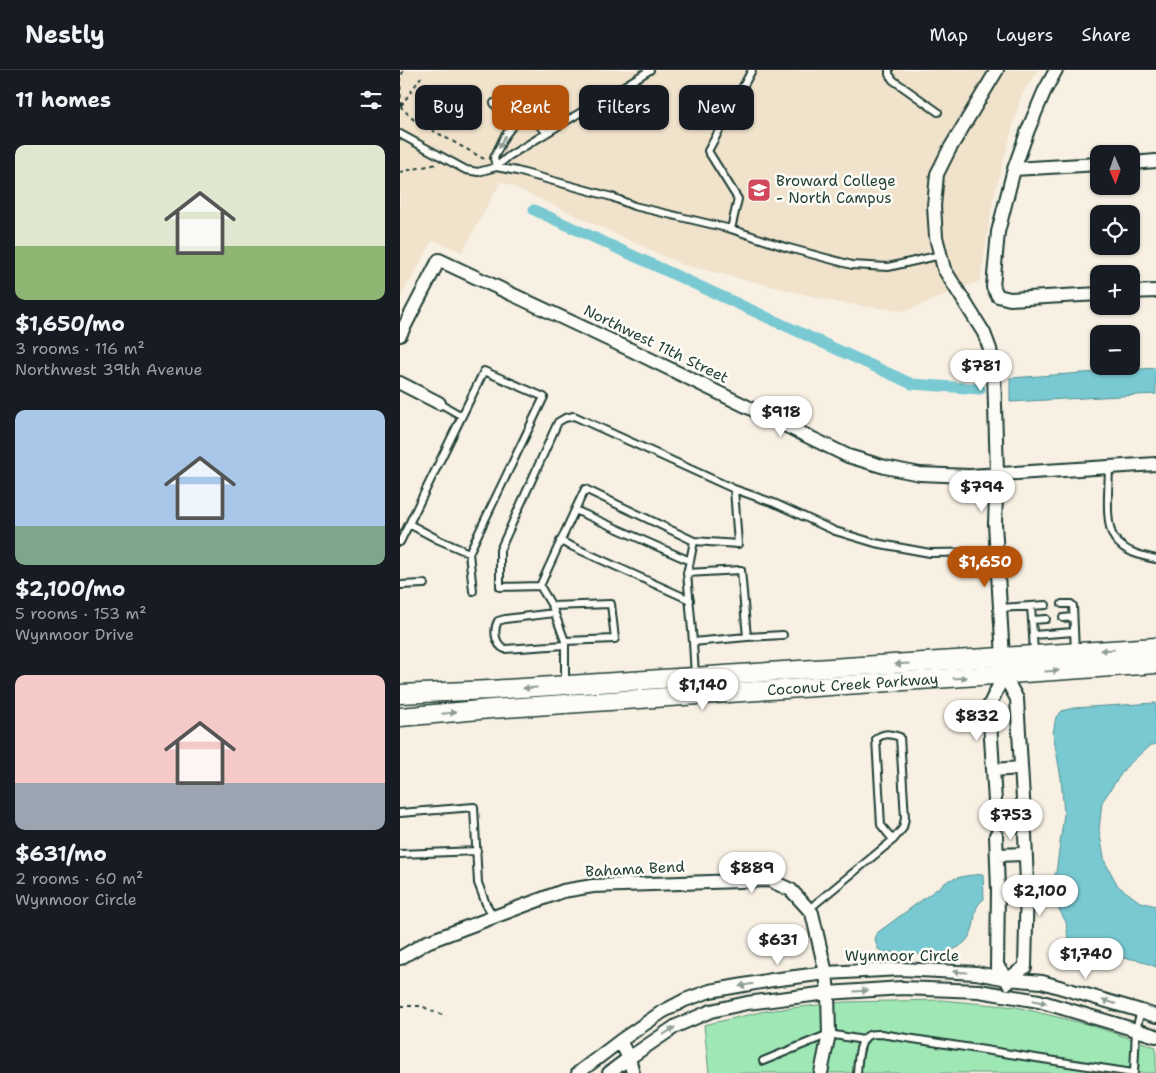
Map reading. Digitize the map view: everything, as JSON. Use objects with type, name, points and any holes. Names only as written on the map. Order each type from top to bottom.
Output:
[{"type":"main road","name":"Coconut Creek Parkway","points":[[400,717],[1003,666],[1034,656],[1156,647]]},
{"type":"main road","name":"Coconut Creek Parkway","points":[[400,694],[695,677],[1003,666],[1156,664]]},
{"type":"main road","points":[[550,705],[570,695],[676,688],[695,677]]},
{"type":"street","points":[[997,70],[949,150],[938,174],[934,206],[936,237],[944,269],[984,332],[990,349],[994,372],[997,473],[995,523],[1003,666],[1018,699],[1024,815]]},
{"type":"street","points":[[1056,70],[1044,92],[1014,169],[998,232],[993,287],[998,296],[1010,299],[1090,295]]},
{"type":"street","points":[[1140,162],[1156,161]]},
{"type":"street","points":[[1014,169],[1090,165]]},
{"type":"street","name":"Northwest 11th Street","points":[[400,335],[439,260],[629,349],[848,456],[885,468],[920,474],[969,476],[1156,464]]},
{"type":"street","points":[[1140,292],[1156,291]]},
{"type":"street","points":[[400,384],[440,403]]},
{"type":"street","points":[[996,817],[989,706],[1003,666]]},
{"type":"street","points":[[993,770],[1021,768]]},
{"type":"street","points":[[1008,980],[1025,967],[1025,834]]},
{"type":"street","points":[[996,836],[998,966],[1008,980],[1008,996]]},
{"type":"street","points":[[997,855],[1026,854]]},
{"type":"street","name":"Bahama Bend","points":[[400,958],[427,942],[562,891],[593,886],[769,880],[791,890],[812,913],[826,973],[828,993],[829,1034],[820,1073]]},
{"type":"street","name":"Wynmoor Circle","points":[[578,1073],[662,1012],[685,1000],[710,991],[826,973],[901,969],[976,973],[1008,980],[1042,982],[1156,1016]]},
{"type":"street","points":[[609,1073],[676,1026],[711,1011],[747,1003],[828,993],[902,988],[979,991],[1039,1001],[1156,1036]]},
{"type":"street","points":[[620,1041],[634,1073]]},
{"type":"lane","points":[[400,134],[466,170],[478,172],[496,167],[509,156],[650,70]]},
{"type":"lane","points":[[731,229],[738,199],[708,151],[752,70]]},
{"type":"lane","points":[[889,70],[893,80],[938,112]]},
{"type":"lane","points":[[496,167],[494,158],[509,130]]},
{"type":"lane","points":[[544,130],[547,133]]},
{"type":"lane","points":[[496,167],[612,197],[634,206],[731,229],[786,247],[852,265],[888,267],[941,255]]},
{"type":"lane","points":[[400,542],[484,371],[544,397],[470,553],[473,591]]},
{"type":"lane","points":[[440,403],[462,416]]},
{"type":"lane","points":[[540,586],[500,587],[500,550],[558,422],[574,416],[734,488],[774,502],[835,531],[875,543],[930,553],[997,552]]},
{"type":"lane","points":[[1109,466],[1108,513],[1111,533],[1115,540],[1125,549],[1156,559]]},
{"type":"lane","points":[[540,586],[585,489],[694,541],[738,544],[734,488]]},
{"type":"lane","points":[[574,510],[690,561]]},
{"type":"lane","points":[[408,524],[470,553]]},
{"type":"lane","points":[[560,541],[690,600]]},
{"type":"lane","points":[[694,541],[688,573],[695,677]]},
{"type":"lane","points":[[688,573],[741,570],[747,637]]},
{"type":"lane","points":[[400,585],[424,584]]},
{"type":"lane","points":[[540,586],[553,610],[565,643],[564,686]]},
{"type":"lane","points":[[610,604],[615,639],[565,643],[506,649],[500,647],[495,628],[498,621],[505,619],[553,610],[610,604]]},
{"type":"lane","points":[[1062,604],[1071,604],[1073,606],[1075,652]]},
{"type":"lane","points":[[1000,608],[1046,605]]},
{"type":"lane","points":[[1030,606],[1034,656]]},
{"type":"lane","points":[[1063,618],[1074,617]]},
{"type":"lane","points":[[1032,620],[1046,618]]},
{"type":"lane","points":[[1033,635],[1074,632]]},
{"type":"lane","points":[[694,642],[783,635]]},
{"type":"lane","points":[[809,909],[893,840],[903,828],[905,818],[900,737],[891,734],[881,735],[876,739],[881,825],[893,840]]},
{"type":"lane","points":[[400,813],[474,807],[478,883],[486,904],[494,916]]},
{"type":"lane","points":[[400,854],[477,852]]},
{"type":"lane","points":[[857,1073],[859,1053],[863,1040],[869,1035],[881,1034],[1133,1073],[1136,1029],[1141,1011]]},
{"type":"lane","points":[[763,1060],[829,1034],[863,1040]]},
{"type":"path","points":[[404,70],[400,77],[400,106],[409,116],[487,160]]},
{"type":"path","points":[[400,106],[421,77]]},
{"type":"path","points":[[400,172],[449,161]]},
{"type":"path","points":[[400,1006],[422,1006],[446,1016]]},
{"type":"shaded area","name":"Broward College - North Campus","points":[[400,70],[1038,70],[1021,96],[993,200],[980,281],[905,311],[841,303],[681,264],[501,181],[462,252],[433,240],[400,298]]},
{"type":"green space","points":[[941,1000],[1016,1007],[1090,1025],[1156,1047],[1156,1073],[709,1073],[704,1025],[765,1011],[845,1002]]},
{"type":"water","points":[[1156,368],[1156,394],[1010,402],[1010,378],[1090,373],[1090,375],[1140,375],[1140,369]]},
{"type":"water","points":[[1156,703],[1156,744],[1149,746],[1125,768],[1102,802],[1099,830],[1105,862],[1118,886],[1140,902],[1156,906],[1156,967],[1139,960],[1086,953],[1069,947],[1066,922],[1057,906],[1048,905],[1045,879],[1051,879],[1056,873],[1064,814],[1061,778],[1053,733],[1056,717],[1062,711],[1073,708]]},
{"type":"water","points":[[983,874],[984,899],[976,908],[973,927],[968,939],[959,947],[935,954],[884,952],[878,949],[875,940],[877,933],[949,880]]},
{"type":"waterway","points":[[534,210],[912,384],[980,389]]},
{"type":"tunnel","points":[[1024,815],[1025,834]]},
{"type":"place","name":"Broward College - North Campus","points":[[759,190]]}]
